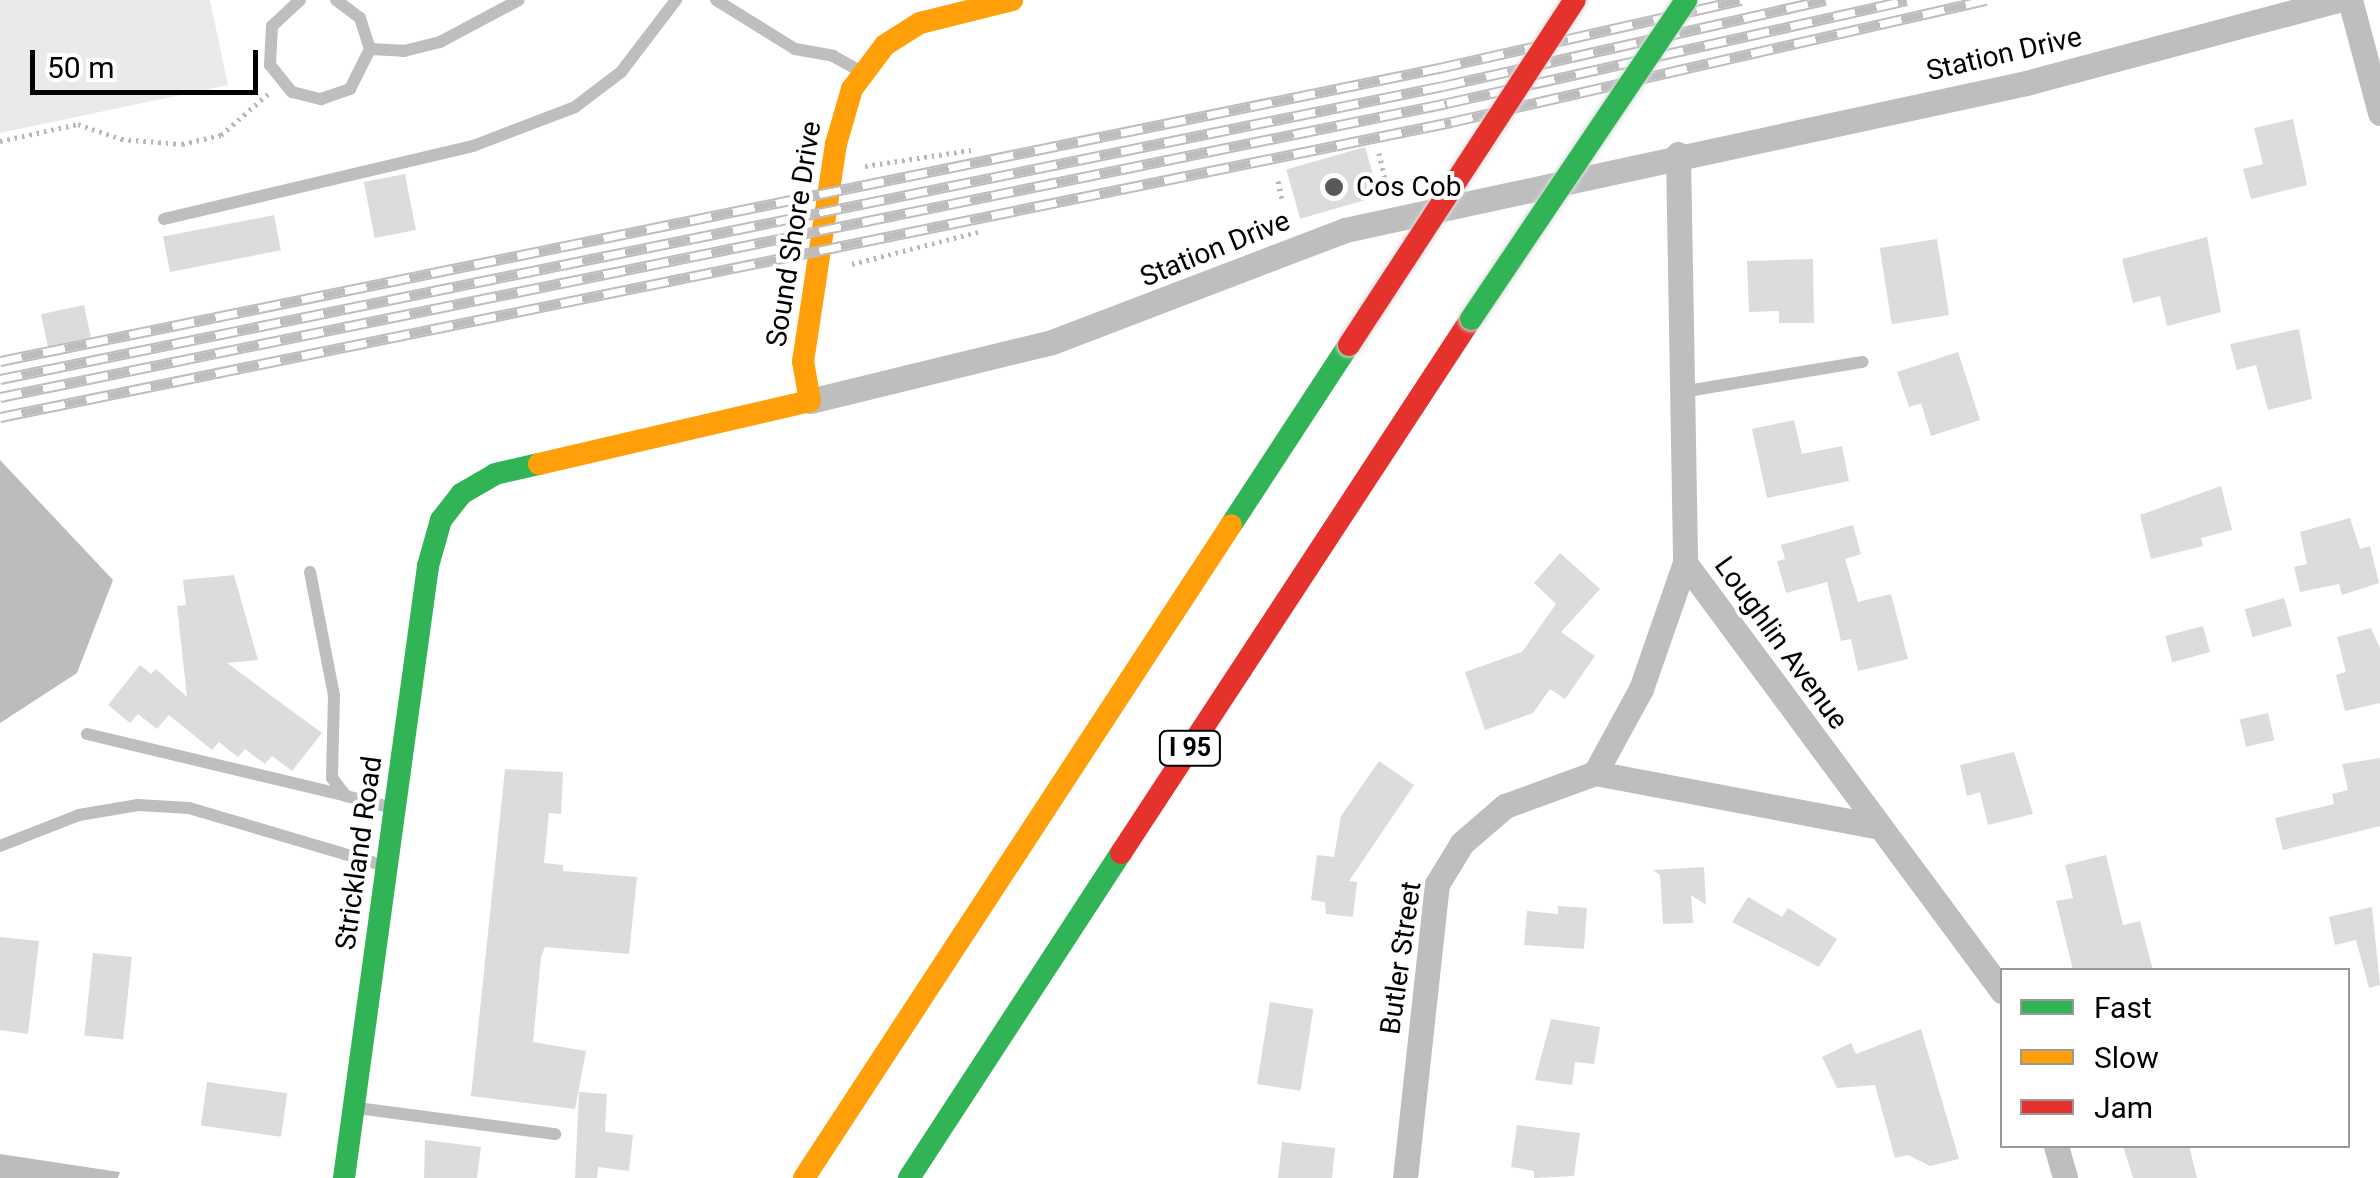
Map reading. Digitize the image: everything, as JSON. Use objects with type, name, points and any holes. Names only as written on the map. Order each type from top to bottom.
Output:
[{"type":"main road","name":"Sound Shore Drive","points":[[810,401],[802,362],[840,122],[862,72],[885,46],[920,23],[1012,0]]},
{"type":"main road","points":[[804,1178],[1576,0]]},
{"type":"main road","name":"I 95","points":[[910,1178],[1471,319],[1686,0]]},
{"type":"main road","name":"Station Drive","points":[[434,536],[460,494],[496,474],[810,401]]},
{"type":"main road","name":"Strickland Road","points":[[344,1178],[434,536]]},
{"type":"street","name":"Station Drive","points":[[810,401],[1052,342],[1344,230],[1678,154],[2026,83],[2338,0]]},
{"type":"street","points":[[2350,0],[2376,77],[2380,113]]},
{"type":"street","name":"Loughlin Avenue","points":[[1678,154],[1684,563],[2000,989]]},
{"type":"street","points":[[1684,563],[1642,689],[1595,773],[1880,826]]},
{"type":"street","name":"Butler Street","points":[[1404,1178],[1442,872],[1462,843],[1505,806],[1595,773]]},
{"type":"street","points":[[2057,1148],[2065,1178]]},
{"type":"lane","points":[[300,0],[280,5],[267,45],[280,82],[306,98],[336,96],[360,78],[370,49],[360,18],[343,1]]},
{"type":"lane","points":[[370,49],[404,51],[440,42],[519,0]]},
{"type":"lane","points":[[164,219],[473,146],[575,107],[621,72],[676,0]]},
{"type":"lane","points":[[716,0],[795,50],[833,56],[862,72]]},
{"type":"lane","points":[[1681,392],[1863,362]]},
{"type":"lane","points":[[310,572],[334,695],[332,778],[346,796]]},
{"type":"lane","points":[[87,734],[396,809]]},
{"type":"lane","points":[[0,846],[79,814],[172,807],[387,866]]},
{"type":"lane","points":[[354,1108],[554,1134]]},
{"type":"path","points":[[0,141],[78,124],[166,146],[206,140],[239,124],[280,82]]},
{"type":"path","points":[[876,164],[971,150]]},
{"type":"path","points":[[1379,153],[1385,178]]},
{"type":"path","points":[[1278,180],[1282,200]]},
{"type":"path","points":[[852,264],[981,231]]},
{"type":"shaded area","points":[[0,0],[210,0],[228,85],[0,133]]},
{"type":"shaded area","points":[[0,460],[113,580],[77,673],[0,723]]},
{"type":"shaded area","points":[[0,1154],[120,1172],[118,1178],[0,1178]]},
{"type":"building","points":[[2293,119],[2307,185],[2251,199],[2243,169],[2263,164],[2254,128]]},
{"type":"building","points":[[1365,147],[1379,196],[1300,219],[1286,170]]},
{"type":"building","points":[[405,174],[416,230],[375,238],[364,182]]},
{"type":"building","points":[[274,215],[281,250],[170,272],[163,237]]},
{"type":"building","points":[[2207,237],[2221,312],[2167,326],[2160,296],[2133,303],[2122,259]]},
{"type":"building","points":[[1937,239],[1949,315],[1892,324],[1880,248]]},
{"type":"building","points":[[1813,259],[1814,323],[1779,323],[1779,311],[1749,312],[1747,261]]},
{"type":"building","points":[[84,305],[91,337],[48,346],[41,314]]},
{"type":"building","points":[[2299,329],[2312,399],[2268,410],[2256,365],[2237,370],[2230,344]]},
{"type":"building","points":[[1958,352],[1980,420],[1931,436],[1921,403],[1909,407],[1897,372]]},
{"type":"building","points":[[1794,420],[1802,454],[1842,446],[1849,481],[1767,498],[1752,429]]},
{"type":"building","points":[[2221,486],[2232,530],[2201,538],[2203,546],[2151,559],[2140,515]]},
{"type":"building","points":[[2350,518],[2360,549],[2370,546],[2379,583],[2342,595],[2339,584],[2300,592],[2294,567],[2307,564],[2300,532]]},
{"type":"building","points":[[1853,525],[1861,554],[1845,559],[1858,602],[1891,594],[1908,659],[1858,671],[1851,639],[1841,641],[1827,582],[1786,593],[1777,561],[1785,559],[1781,545]]},
{"type":"building","points":[[1560,553],[1600,589],[1561,632],[1595,656],[1565,699],[1550,689],[1533,713],[1485,730],[1465,672],[1522,652],[1556,604],[1534,583]]},
{"type":"building","points":[[234,575],[258,660],[227,663],[322,733],[292,771],[272,756],[265,764],[245,749],[238,757],[219,742],[212,750],[169,715],[157,729],[138,714],[130,723],[108,705],[140,665],[151,674],[156,669],[187,697],[177,606],[186,605],[183,580]]},
{"type":"building","points":[[2284,598],[2292,626],[2253,637],[2245,609]]},
{"type":"building","points":[[2203,626],[2210,652],[2172,662],[2165,636]]},
{"type":"building","points":[[2371,628],[2380,648],[2380,703],[2345,711],[2336,675],[2346,672],[2337,637]]},
{"type":"building","points":[[2268,713],[2274,740],[2246,747],[2240,720]]},
{"type":"building","points":[[2014,752],[2033,814],[1988,825],[1980,792],[1967,796],[1960,765]]},
{"type":"building","points":[[2380,758],[2380,826],[2283,850],[2275,818],[2334,804],[2332,794],[2348,790],[2342,764]]},
{"type":"building","points":[[1379,761],[1414,785],[1349,881],[1357,882],[1353,917],[1326,914],[1325,902],[1311,900],[1317,855],[1334,857],[1341,816]]},
{"type":"building","points":[[505,769],[563,772],[561,814],[549,813],[544,863],[563,865],[563,871],[637,877],[629,954],[545,947],[541,957],[533,1042],[586,1051],[575,1109],[471,1096]]},
{"type":"building","points":[[2106,855],[2123,925],[2140,921],[2152,968],[2073,968],[2056,901],[2073,898],[2065,865]]},
{"type":"building","points":[[1704,867],[1706,905],[1691,895],[1693,923],[1663,924],[1660,875],[1653,870]]},
{"type":"building","points":[[1748,897],[1782,917],[1788,908],[1837,939],[1819,967],[1732,922]]},
{"type":"building","points":[[1558,906],[1587,908],[1584,949],[1524,945],[1527,911],[1558,914]]},
{"type":"building","points":[[2372,907],[2380,985],[2369,988],[2356,940],[2335,945],[2329,917]]},
{"type":"building","points":[[0,937],[39,941],[28,1034],[0,1030]]},
{"type":"building","points":[[93,953],[132,957],[123,1040],[84,1036]]},
{"type":"building","points":[[1270,1002],[1313,1009],[1300,1091],[1257,1084]]},
{"type":"building","points":[[1551,1019],[1600,1027],[1594,1064],[1575,1062],[1572,1085],[1535,1080]]},
{"type":"building","points":[[1921,1029],[1959,1159],[1930,1166],[1908,1155],[1895,1158],[1875,1085],[1837,1088],[1822,1057],[1851,1043],[1856,1054]]},
{"type":"building","points":[[207,1082],[287,1093],[281,1137],[201,1126]]},
{"type":"building","points":[[579,1092],[607,1094],[605,1132],[633,1135],[629,1171],[598,1167],[597,1178],[575,1178]]},
{"type":"building","points":[[1517,1125],[1580,1133],[1574,1176],[1534,1178],[1534,1171],[1511,1167]]},
{"type":"building","points":[[425,1140],[481,1147],[477,1178],[424,1178]]},
{"type":"building","points":[[1282,1142],[1335,1148],[1332,1178],[1278,1178]]},
{"type":"building","points":[[2124,1148],[2190,1148],[2197,1178],[2133,1178]]},
{"type":"railway","points":[[0,361],[1439,68],[1741,0]]},
{"type":"railway","points":[[0,379],[1443,86],[1825,0]]},
{"type":"railway","points":[[0,397],[1447,103],[1907,0]]},
{"type":"railway","points":[[0,417],[1451,122],[1986,0]]},
{"type":"traffic: fast","points":[[1471,319],[1686,0]]},
{"type":"traffic: fast","points":[[1231,525],[1349,345]]},
{"type":"traffic: fast","points":[[344,1178],[428,566],[441,520],[461,494],[495,474],[539,464]]},
{"type":"traffic: fast","points":[[909,1178],[1121,853]]},
{"type":"traffic: slow","points":[[539,464],[810,401],[803,362],[836,144],[852,89],[885,45],[920,23],[1012,0]]},
{"type":"traffic: slow","points":[[804,1178],[1231,525]]},
{"type":"traffic: jam","points":[[1349,345],[1575,0]]},
{"type":"traffic: jam","points":[[1121,853],[1471,319]]},
{"type":"place","name":"Cos Cob","points":[[1334,187]]}]
